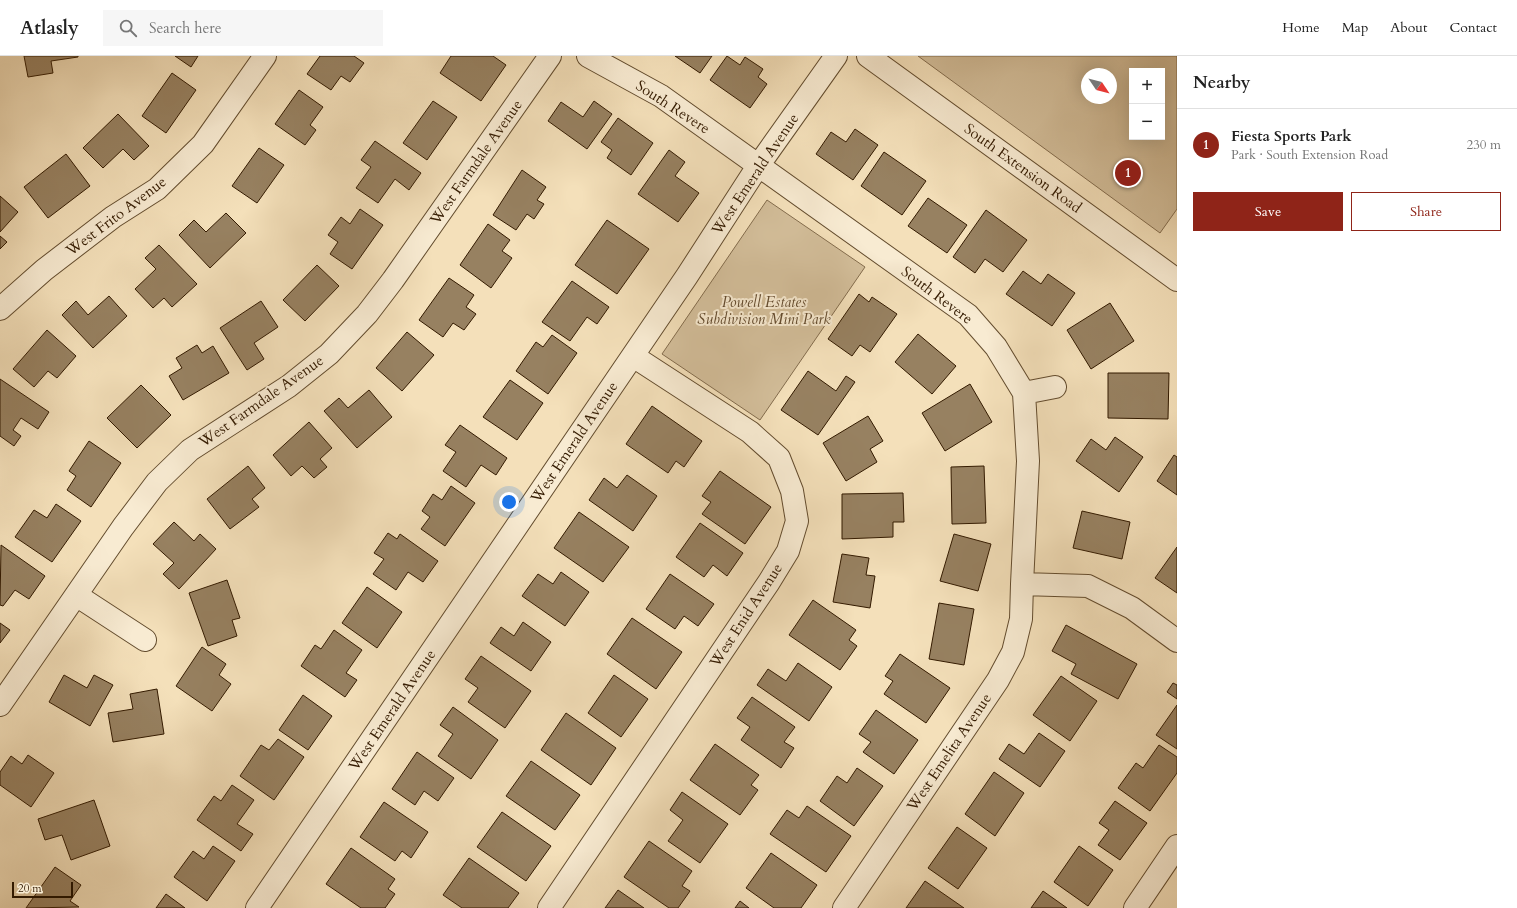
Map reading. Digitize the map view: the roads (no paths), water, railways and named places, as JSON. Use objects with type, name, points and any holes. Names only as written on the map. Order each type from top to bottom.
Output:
[{"type":"street","name":"West Frito Avenue","points":[[0,310],[44,270],[113,217],[157,189],[203,144],[265,56]]},
{"type":"street","name":"West Farmdale Avenue","points":[[0,705],[123,528],[163,476],[190,450],[289,386],[323,358],[368,314],[550,56]]},
{"type":"street","name":"South Revere","points":[[588,56],[661,96],[968,315],[996,347],[1024,393],[1028,461],[1022,584]]},
{"type":"street","name":"West Emerald Avenue","points":[[258,908],[633,356],[758,166],[836,56]]},
{"type":"street","name":"South Extension Road","points":[[868,56],[1177,280]]},
{"type":"street","name":"West Enid Avenue","points":[[549,908],[769,582],[788,551],[797,521],[792,491],[779,458],[750,432],[633,356]]},
{"type":"street","points":[[1024,393],[1055,387]]},
{"type":"street","points":[[1022,584],[1088,586],[1132,608],[1177,641]]},
{"type":"street","name":"West Emelita Avenue","points":[[844,908],[998,680],[1013,652],[1021,619],[1022,584]]},
{"type":"street","points":[[76,595],[145,640]]},
{"type":"street","points":[[1135,908],[1177,846]]},
{"type":"place","name":"Fiesta Sports Park","points":[[1128,173]]},
{"type":"park label","name":"Powell Estates Subdivision Mini Park","points":[[764,310]]}]
